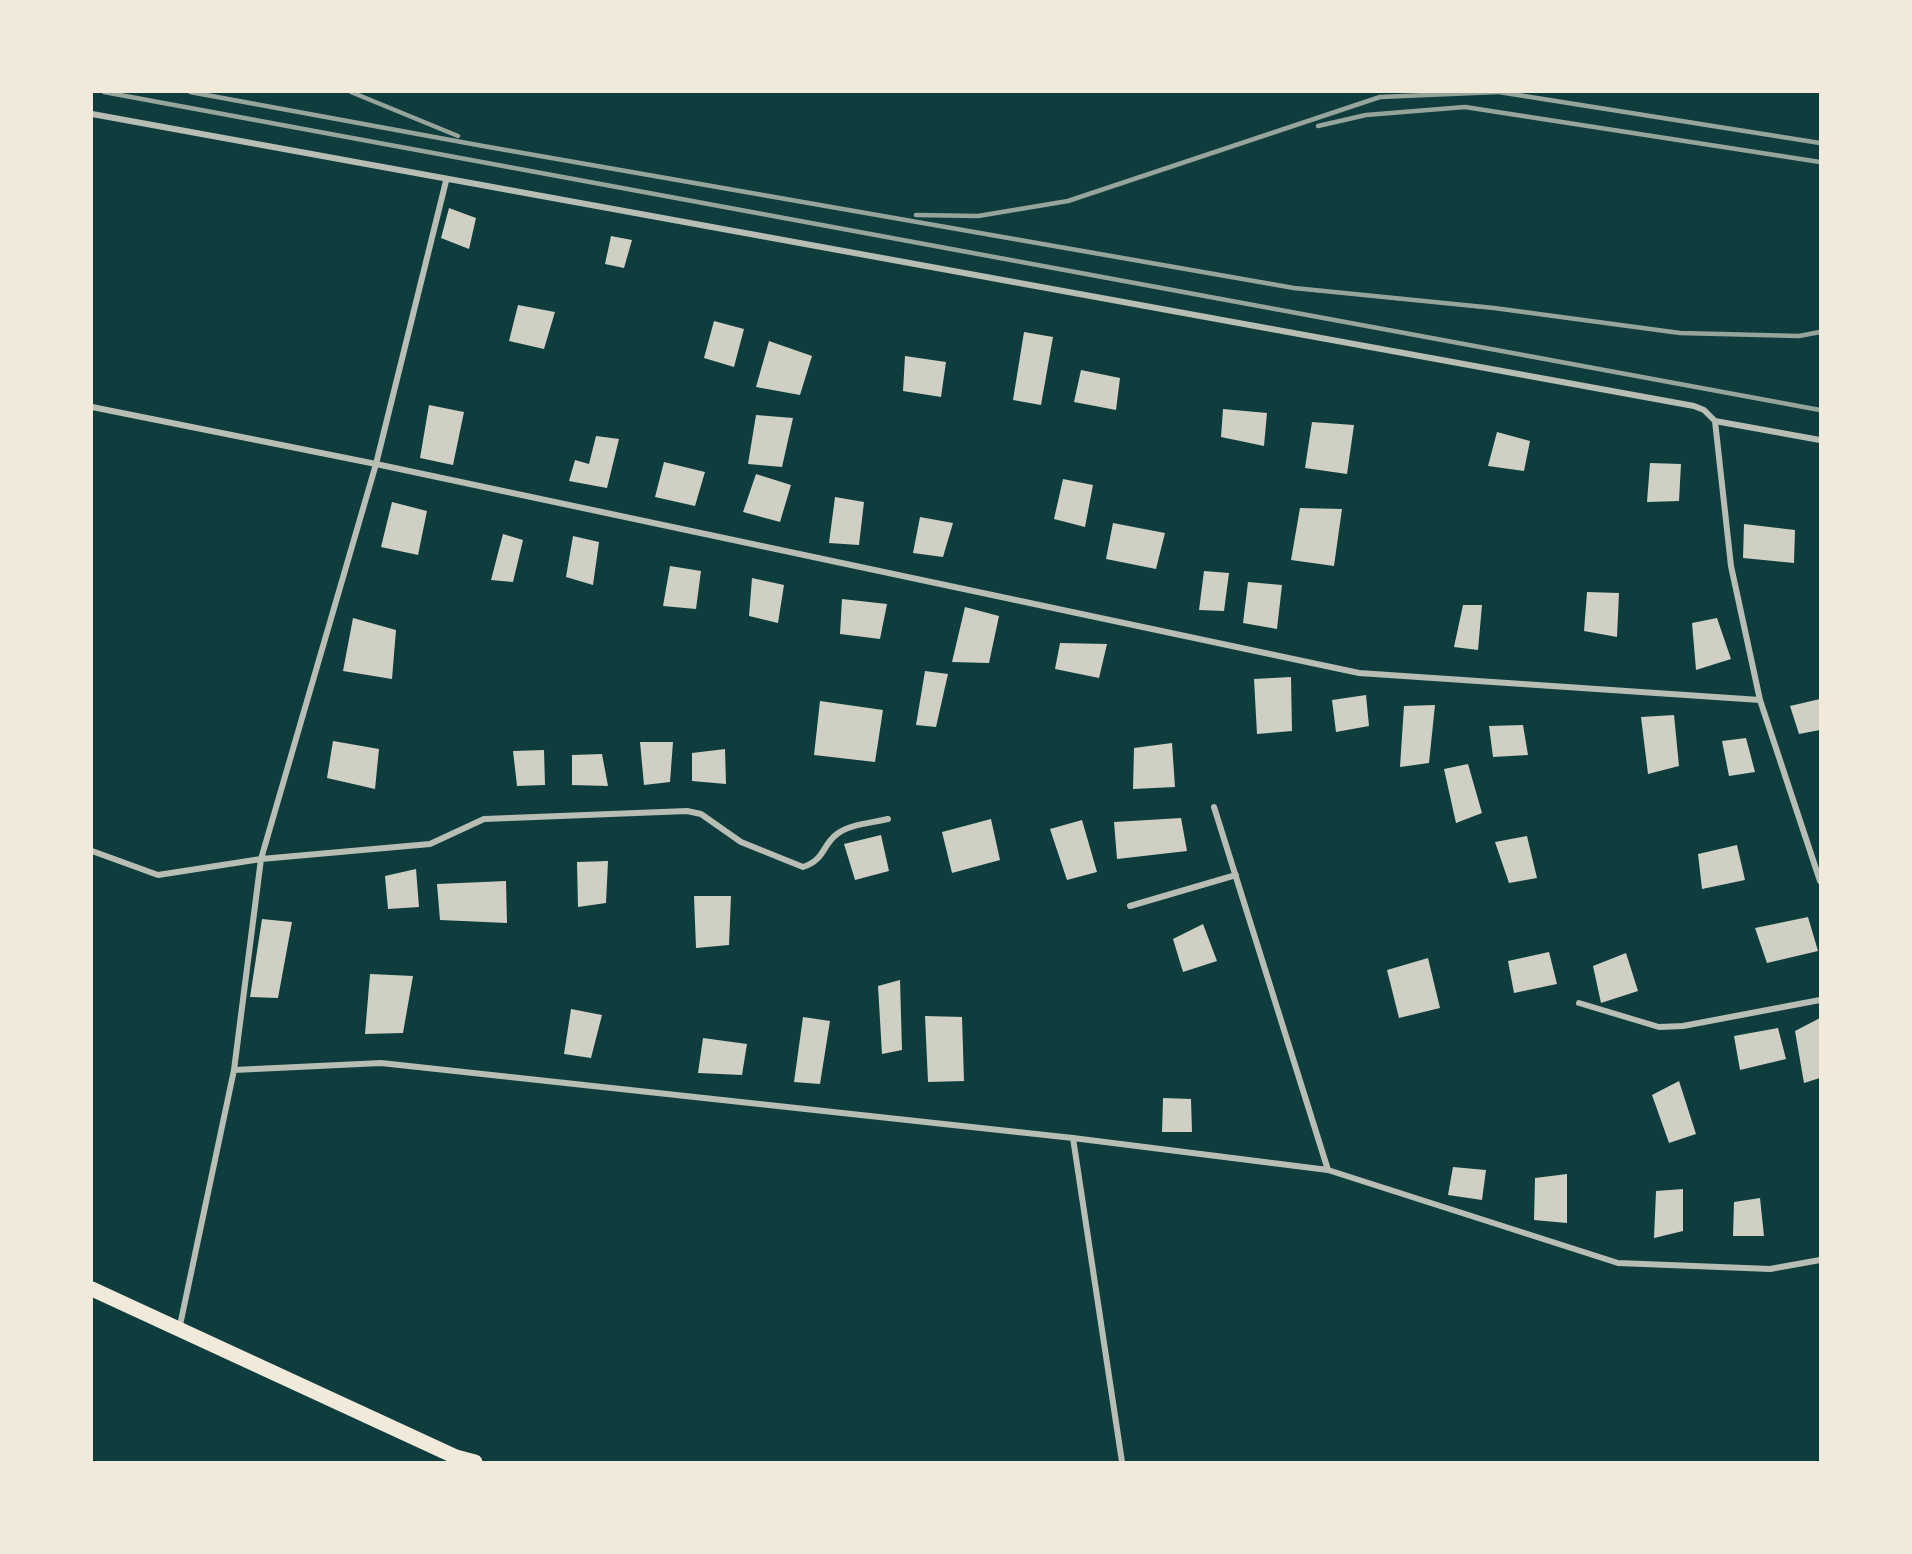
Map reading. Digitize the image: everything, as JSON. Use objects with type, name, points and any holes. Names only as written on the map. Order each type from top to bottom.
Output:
[{"type":"main road","points":[[92,1289],[456,1457],[475,1462]]},
{"type":"street","points":[[92,114],[446,181],[1683,404],[1704,410],[1715,421],[1821,440]]},
{"type":"street","points":[[179,1330],[234,1070],[261,859],[376,464],[446,181]]},
{"type":"street","points":[[92,407],[376,464],[1359,673],[1760,700]]},
{"type":"street","points":[[1715,421],[1731,566],[1760,700],[1821,881]]},
{"type":"street","points":[[1214,807],[1328,1170]]},
{"type":"street","points":[[92,851],[158,875],[261,859],[430,844],[484,819],[687,811],[701,814],[741,843],[803,867],[815,863],[835,835],[849,828],[888,819]]},
{"type":"street","points":[[1130,906],[1236,875]]},
{"type":"street","points":[[1579,1003],[1659,1027],[1683,1026],[1821,1000]]},
{"type":"street","points":[[234,1070],[381,1063],[1073,1138],[1328,1170],[1618,1263],[1770,1269],[1821,1260]]},
{"type":"street","points":[[1073,1138],[1122,1462]]},
{"type":"building","points":[[449,208],[476,218],[469,249],[441,238]]},
{"type":"building","points":[[611,236],[632,240],[624,268],[605,264]]},
{"type":"building","points":[[518,305],[555,312],[544,349],[509,341]]},
{"type":"building","points":[[714,321],[744,329],[734,367],[704,358]]},
{"type":"building","points":[[1024,332],[1053,337],[1041,405],[1013,400]]},
{"type":"building","points":[[769,341],[812,356],[800,395],[756,387]]},
{"type":"building","points":[[905,356],[946,362],[941,397],[903,391]]},
{"type":"building","points":[[1081,370],[1120,378],[1116,410],[1074,402]]},
{"type":"building","points":[[429,405],[464,412],[453,465],[420,458]]},
{"type":"building","points":[[1223,409],[1267,413],[1264,446],[1221,437]]},
{"type":"building","points":[[756,415],[793,418],[782,467],[748,464]]},
{"type":"building","points":[[1312,422],[1354,425],[1347,474],[1305,468]]},
{"type":"building","points":[[1497,432],[1530,441],[1524,471],[1488,466]]},
{"type":"building","points":[[596,436],[619,439],[607,488],[569,481],[575,460],[589,464]]},
{"type":"building","points":[[664,462],[705,472],[695,506],[655,497]]},
{"type":"building","points":[[1650,463],[1681,464],[1679,501],[1647,502]]},
{"type":"building","points":[[756,474],[791,485],[780,522],[743,512]]},
{"type":"building","points":[[1063,479],[1093,485],[1085,527],[1054,519]]},
{"type":"building","points":[[835,497],[864,502],[859,545],[829,543]]},
{"type":"building","points":[[392,502],[427,511],[418,555],[381,547]]},
{"type":"building","points":[[1300,508],[1342,509],[1334,566],[1291,560]]},
{"type":"building","points":[[920,517],[953,523],[943,557],[913,553]]},
{"type":"building","points":[[1113,523],[1165,533],[1156,569],[1106,559]]},
{"type":"building","points":[[1744,524],[1795,530],[1794,563],[1743,558]]},
{"type":"building","points":[[503,534],[523,540],[513,582],[491,580]]},
{"type":"building","points":[[573,536],[599,542],[593,585],[566,577]]},
{"type":"building","points":[[670,566],[701,571],[696,609],[663,606]]},
{"type":"building","points":[[1204,571],[1229,573],[1224,611],[1199,610]]},
{"type":"building","points":[[752,578],[784,585],[778,623],[749,616]]},
{"type":"building","points":[[1248,582],[1282,585],[1277,629],[1243,623]]},
{"type":"building","points":[[1587,592],[1619,593],[1617,637],[1584,631]]},
{"type":"building","points":[[842,599],[887,604],[880,639],[840,634]]},
{"type":"building","points":[[1463,605],[1482,605],[1478,650],[1454,647]]},
{"type":"building","points":[[965,607],[999,616],[989,663],[952,662]]},
{"type":"building","points":[[353,618],[396,630],[392,679],[343,671]]},
{"type":"building","points":[[1717,618],[1731,659],[1696,670],[1692,623]]},
{"type":"building","points":[[1060,643],[1107,644],[1099,678],[1055,669]]},
{"type":"building","points":[[925,671],[948,674],[936,727],[916,725]]},
{"type":"building","points":[[1291,677],[1292,731],[1257,734],[1254,679]]},
{"type":"building","points":[[1366,695],[1369,726],[1336,732],[1332,700]]},
{"type":"building","points":[[1820,699],[1820,730],[1799,734],[1790,706]]},
{"type":"building","points":[[820,701],[883,710],[875,762],[814,755]]},
{"type":"building","points":[[1435,705],[1429,763],[1400,767],[1404,706]]},
{"type":"building","points":[[1674,715],[1679,766],[1648,774],[1641,717]]},
{"type":"building","points":[[1523,725],[1528,755],[1493,757],[1489,726]]},
{"type":"building","points":[[1746,738],[1755,772],[1729,776],[1722,741]]},
{"type":"building","points":[[333,741],[379,749],[375,789],[327,778]]},
{"type":"building","points":[[640,742],[673,742],[670,782],[644,785]]},
{"type":"building","points":[[1172,743],[1175,787],[1133,789],[1134,748]]},
{"type":"building","points":[[725,749],[726,784],[692,781],[692,753]]},
{"type":"building","points":[[544,750],[545,785],[517,786],[513,751]]},
{"type":"building","points":[[602,754],[608,786],[572,785],[572,755]]},
{"type":"building","points":[[1468,764],[1482,813],[1456,823],[1444,769]]},
{"type":"building","points":[[1181,818],[1187,851],[1117,859],[1114,822]]},
{"type":"building","points":[[991,819],[1000,860],[952,873],[942,832]]},
{"type":"building","points":[[1082,820],[1097,872],[1067,880],[1050,829]]},
{"type":"building","points":[[881,835],[889,871],[855,880],[844,844]]},
{"type":"building","points":[[1527,836],[1537,878],[1509,883],[1495,842]]},
{"type":"building","points":[[1737,845],[1745,880],[1702,889],[1698,854]]},
{"type":"building","points":[[608,861],[606,903],[578,907],[577,862]]},
{"type":"building","points":[[416,869],[419,907],[388,909],[385,876]]},
{"type":"building","points":[[506,881],[507,923],[440,920],[437,884]]},
{"type":"building","points":[[694,896],[731,896],[729,945],[696,948]]},
{"type":"building","points":[[1808,917],[1818,951],[1767,963],[1755,928]]},
{"type":"building","points":[[262,919],[292,922],[278,998],[250,997]]},
{"type":"building","points":[[1203,924],[1217,961],[1183,972],[1173,939]]},
{"type":"building","points":[[1549,952],[1557,984],[1514,993],[1508,961]]},
{"type":"building","points":[[1626,953],[1638,991],[1601,1003],[1593,966]]},
{"type":"building","points":[[1428,958],[1440,1008],[1399,1018],[1387,970]]},
{"type":"building","points":[[370,974],[413,976],[403,1033],[365,1034]]},
{"type":"building","points":[[900,980],[902,1050],[882,1054],[878,986]]},
{"type":"building","points":[[571,1009],[602,1015],[591,1058],[564,1054]]},
{"type":"building","points":[[925,1016],[962,1017],[964,1081],[928,1082]]},
{"type":"building","points":[[803,1017],[830,1021],[820,1084],[794,1082]]},
{"type":"building","points":[[1820,1018],[1820,1078],[1804,1083],[1795,1031]]},
{"type":"building","points":[[1778,1028],[1786,1059],[1740,1070],[1734,1036]]},
{"type":"building","points":[[703,1038],[747,1044],[742,1075],[698,1073]]},
{"type":"building","points":[[1679,1081],[1696,1134],[1669,1143],[1652,1095]]},
{"type":"building","points":[[1163,1098],[1191,1099],[1192,1132],[1162,1132]]},
{"type":"building","points":[[1453,1167],[1486,1170],[1482,1200],[1448,1195]]},
{"type":"building","points":[[1567,1174],[1567,1223],[1534,1220],[1535,1178]]},
{"type":"building","points":[[1683,1189],[1683,1231],[1654,1238],[1656,1191]]},
{"type":"building","points":[[1760,1198],[1764,1236],[1733,1236],[1734,1202]]},
{"type":"railway","points":[[104,92],[1820,410]]},
{"type":"railway","points":[[190,92],[483,146],[1294,288],[1494,308],[1680,333],[1799,336],[1820,332]]},
{"type":"railway","points":[[351,92],[458,136]]},
{"type":"railway","points":[[916,215],[978,216],[1068,201],[1380,97],[1498,92]]},
{"type":"railway","points":[[1499,92],[1820,143]]},
{"type":"railway","points":[[1318,126],[1366,115],[1465,107],[1820,162]]}]
